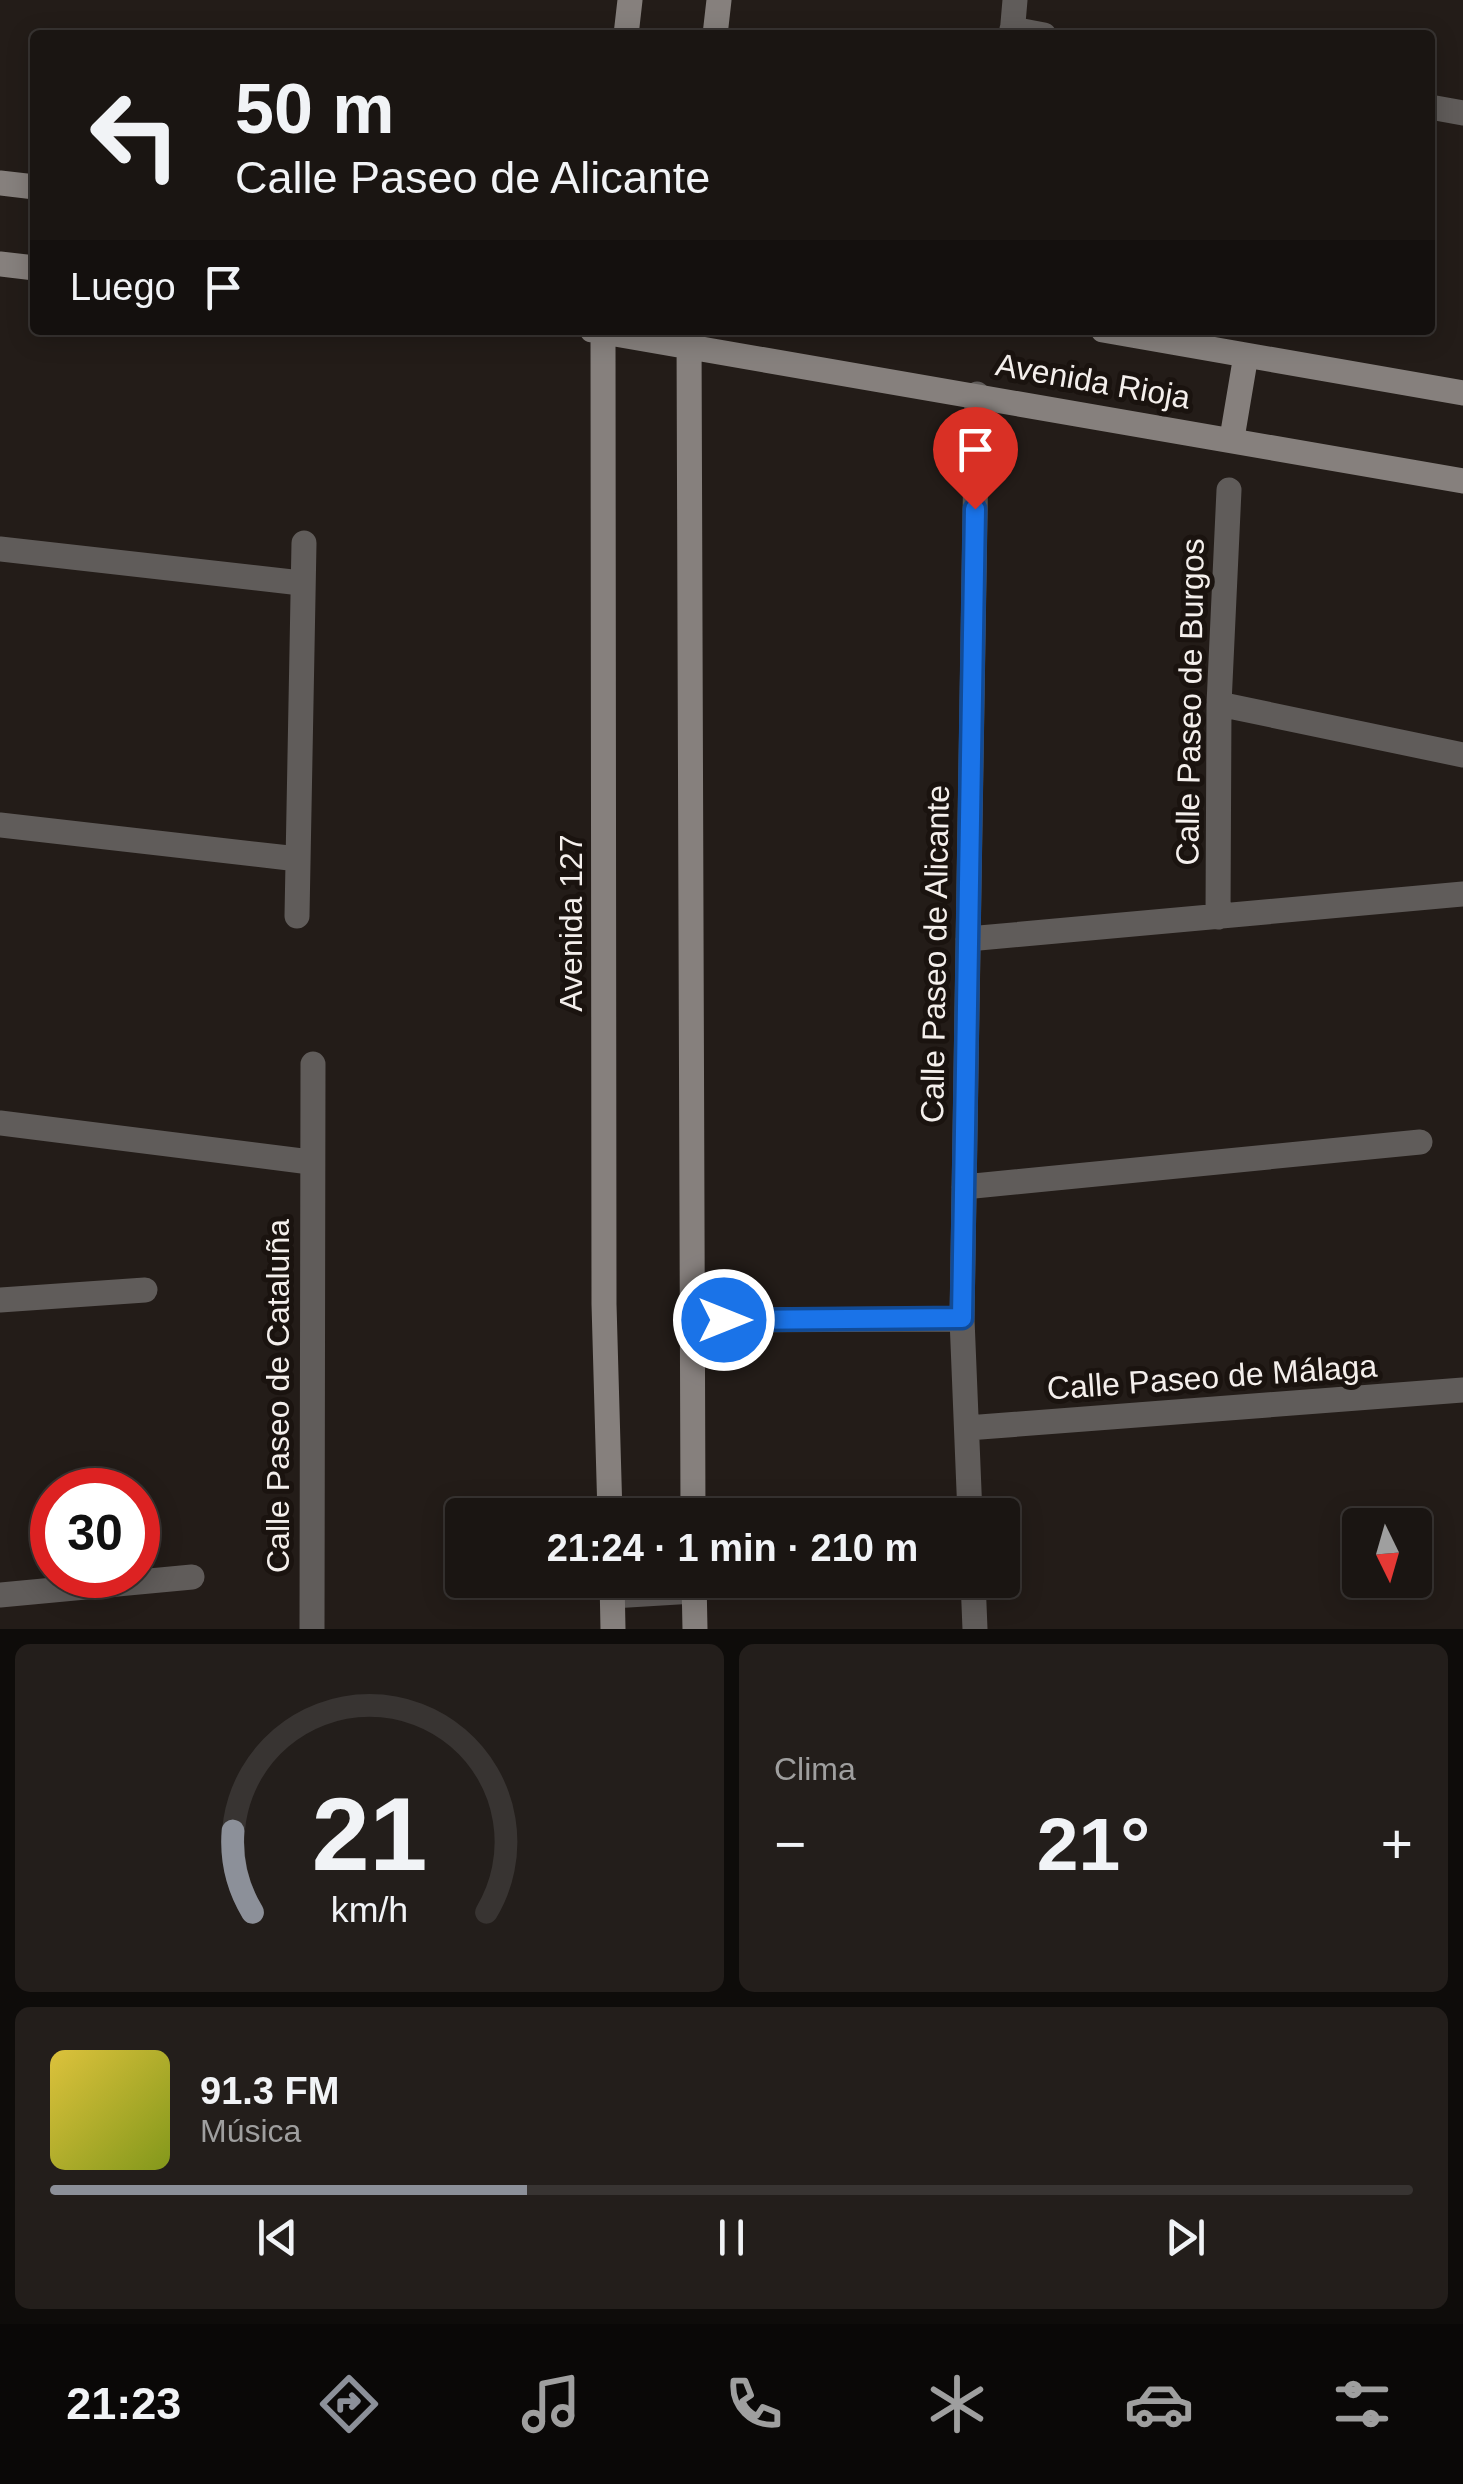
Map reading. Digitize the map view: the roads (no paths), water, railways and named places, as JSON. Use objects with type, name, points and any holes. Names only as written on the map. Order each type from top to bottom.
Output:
[{"type":"main road","points":[[627,30],[630,0]]},
{"type":"main road","points":[[716,30],[719,0]]},
{"type":"main road","points":[[0,184],[30,187]]},
{"type":"main road","points":[[0,264],[30,267]]},
{"type":"main road","name":"Avenida 127","points":[[599,335],[604,1304],[610,1498]]},
{"type":"main road","name":"Avenida Rioja","points":[[659,335],[689,337],[977,394],[1463,481]]},
{"type":"main road","name":"Avenida Rioja","points":[[1131,335],[1463,393]]},
{"type":"main road","points":[[689,337],[693,1498]]},
{"type":"main road","points":[[1232,438],[1246,355]]},
{"type":"main road","points":[[612,1598],[613,1629]]},
{"type":"main road","points":[[694,1598],[695,1629]]},
{"type":"street","points":[[1012,30],[1015,0]]},
{"type":"street","points":[[1435,108],[1463,113]]},
{"type":"street","name":"Calle Paseo de Alicante","points":[[969,1498],[962,1318],[977,394]]},
{"type":"street","name":"Calle Paseo de Burgos","points":[[1218,916],[1219,704],[1229,490]]},
{"type":"street","points":[[297,916],[304,542]]},
{"type":"street","points":[[0,549],[301,583]]},
{"type":"street","points":[[1219,704],[1463,755]]},
{"type":"street","points":[[0,825],[298,859]]},
{"type":"street","points":[[968,939],[1463,894]]},
{"type":"street","name":"Calle Paseo de Cataluña","points":[[312,1629],[313,1064]]},
{"type":"street","points":[[0,1122],[310,1162]]},
{"type":"street","points":[[964,1187],[1420,1142]]},
{"type":"street","points":[[0,1300],[144,1290]]},
{"type":"street","points":[[690,1320],[962,1318]]},
{"type":"street","name":"Calle Paseo de Málaga","points":[[966,1428],[1463,1390]]},
{"type":"street","points":[[0,1595],[192,1577]]},
{"type":"street","points":[[974,1598],[975,1629]]}]
